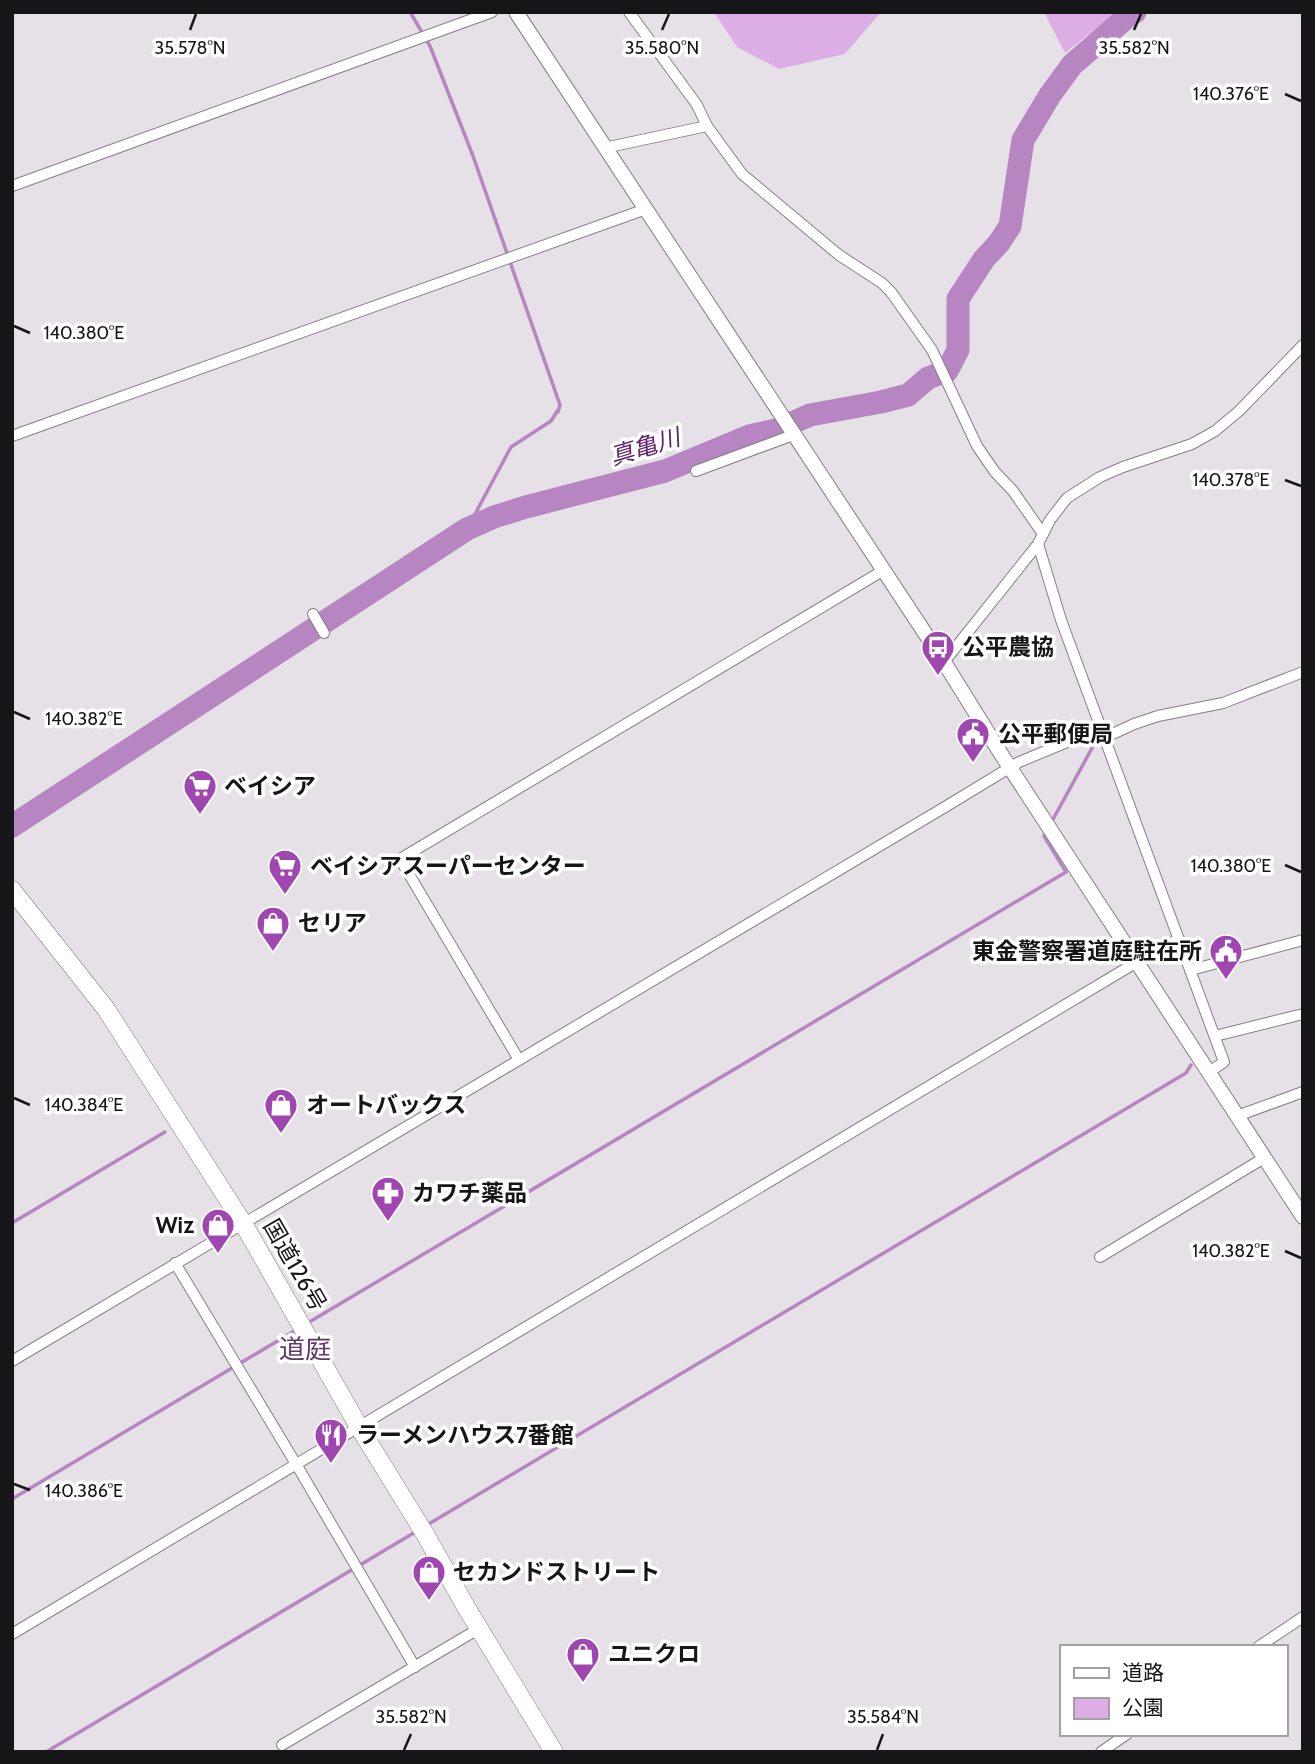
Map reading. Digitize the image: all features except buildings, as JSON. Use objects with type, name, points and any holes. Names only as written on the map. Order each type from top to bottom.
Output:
[{"type":"highway","name":"国道126号","points":[[12,890],[106,1009],[243,1223],[359,1427],[554,1752]]},
{"type":"street","points":[[12,186],[492,12]]},
{"type":"street","points":[[516,12],[884,569],[1303,1217]]},
{"type":"street","points":[[629,12],[697,105],[708,126],[742,174],[839,255],[882,283],[891,292],[932,350],[977,446],[995,472],[1013,491],[1040,539],[1061,620],[1224,1062],[1209,1072]]},
{"type":"street","points":[[604,148],[708,126]]},
{"type":"street","points":[[12,436],[646,209]]},
{"type":"street","points":[[944,662],[1040,539],[1067,498],[1100,477],[1192,444],[1215,431],[1240,411],[1303,345]]},
{"type":"street","points":[[696,471],[793,435]]},
{"type":"street","points":[[519,1060],[400,859],[884,569]]},
{"type":"street","points":[[313,614],[324,633]]},
{"type":"street","points":[[12,1361],[1010,767],[1059,744],[1189,708],[1223,703],[1303,672]]},
{"type":"street","points":[[12,1634],[1179,939]]},
{"type":"street","points":[[1191,970],[1303,940]]},
{"type":"street","points":[[1215,1036],[1303,1014]]},
{"type":"street","points":[[1237,1116],[1303,1091]]},
{"type":"street","points":[[1100,1257],[1264,1158]]},
{"type":"street","points":[[175,1264],[415,1667]]},
{"type":"street","points":[[1261,1645],[1303,1616]]},
{"type":"street","points":[[282,1745],[480,1628]]},
{"type":"street","points":[[1101,1752],[1124,1736]]},
{"type":"green space","points":[[714,12],[881,12],[845,54],[779,69],[737,47]]},
{"type":"green space","points":[[1044,12],[1117,12],[1065,53]]},
{"type":"waterway","points":[[410,12],[430,46],[473,156],[560,405],[551,421],[511,447],[467,529]]},
{"type":"waterway","name":"真亀川","points":[[12,826],[467,529],[526,507],[665,471],[749,436],[776,430],[810,415],[908,395],[928,378],[947,371],[958,350],[958,299],[1010,226],[1023,140],[1072,65],[1135,12]]},
{"type":"waterway","points":[[1051,823],[1097,739]]},
{"type":"waterway","points":[[306,1324],[1066,872],[1044,836],[1046,833]]},
{"type":"waterway","points":[[427,1525],[1186,1073],[1191,1065]]},
{"type":"waterway","points":[[12,1223],[165,1132]]},
{"type":"waterway","points":[[12,1499],[296,1330]]},
{"type":"waterway","points":[[46,1752],[417,1531]]},
{"type":"place","name":"公平農協","points":[[938,677]]},
{"type":"place","name":"公平郵便局","points":[[973,764]]},
{"type":"place","name":"ベイシア","points":[[200,816]]},
{"type":"place","name":"ベイシアスーパーセンター","points":[[285,896]]},
{"type":"place","name":"セリア","points":[[273,953]]},
{"type":"place","name":"東金警察署道庭駐在所","points":[[1226,981]]},
{"type":"place","name":"オートバックス","points":[[281,1135]]},
{"type":"place","name":"カワチ薬品","points":[[388,1223]]},
{"type":"place","name":"Wiz","points":[[218,1255]]},
{"type":"place","name":"ラーメンハウス7番館","points":[[331,1465]]},
{"type":"place","name":"セカンドストリート","points":[[429,1602]]},
{"type":"place","name":"ユニクロ","points":[[583,1684]]},
{"type":"district","name":"道庭","points":[[305,1349]]}]
